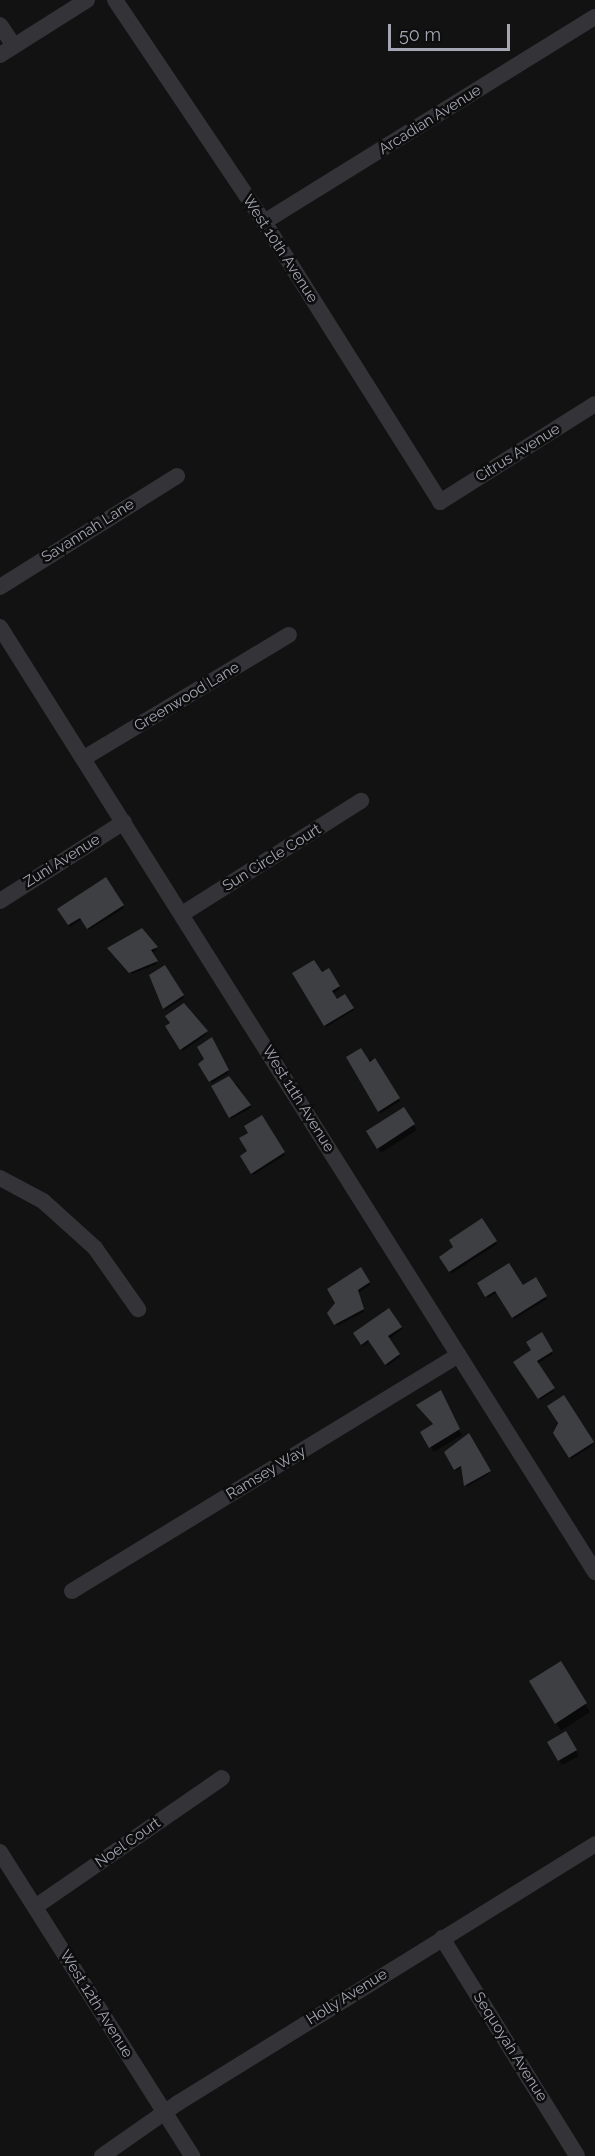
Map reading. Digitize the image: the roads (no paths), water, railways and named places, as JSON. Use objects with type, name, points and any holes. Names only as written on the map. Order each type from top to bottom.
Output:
[{"type":"street","points":[[0,25],[7,51],[87,0]]},
{"type":"street","name":"West 10th Avenue","points":[[115,0],[264,222],[440,502]]},
{"type":"street","name":"Arcadian Avenue","points":[[264,222],[595,17]]},
{"type":"street","name":"Citrus Avenue","points":[[440,502],[595,404]]},
{"type":"street","name":"Savannah Lane","points":[[0,587],[177,476]]},
{"type":"street","name":"West 11th Avenue","points":[[0,627],[595,1572]]},
{"type":"street","name":"Greenwood Lane","points":[[84,758],[289,635]]},
{"type":"street","name":"Sun Circle Court","points":[[182,914],[361,801]]},
{"type":"street","name":"Zuni Avenue","points":[[0,901],[124,822]]},
{"type":"street","points":[[0,1178],[43,1201],[95,1248],[138,1309]]},
{"type":"street","name":"Ramsey Way","points":[[72,1591],[459,1355]]},
{"type":"street","name":"Noel Court","points":[[35,1907],[222,1778]]},
{"type":"street","name":"Holly Avenue","points":[[102,2156],[442,1938],[595,1844]]},
{"type":"street","name":"West 12th Avenue","points":[[0,1852],[192,2156]]},
{"type":"street","name":"Sequoyah Avenue","points":[[442,1938],[577,2156]]}]
